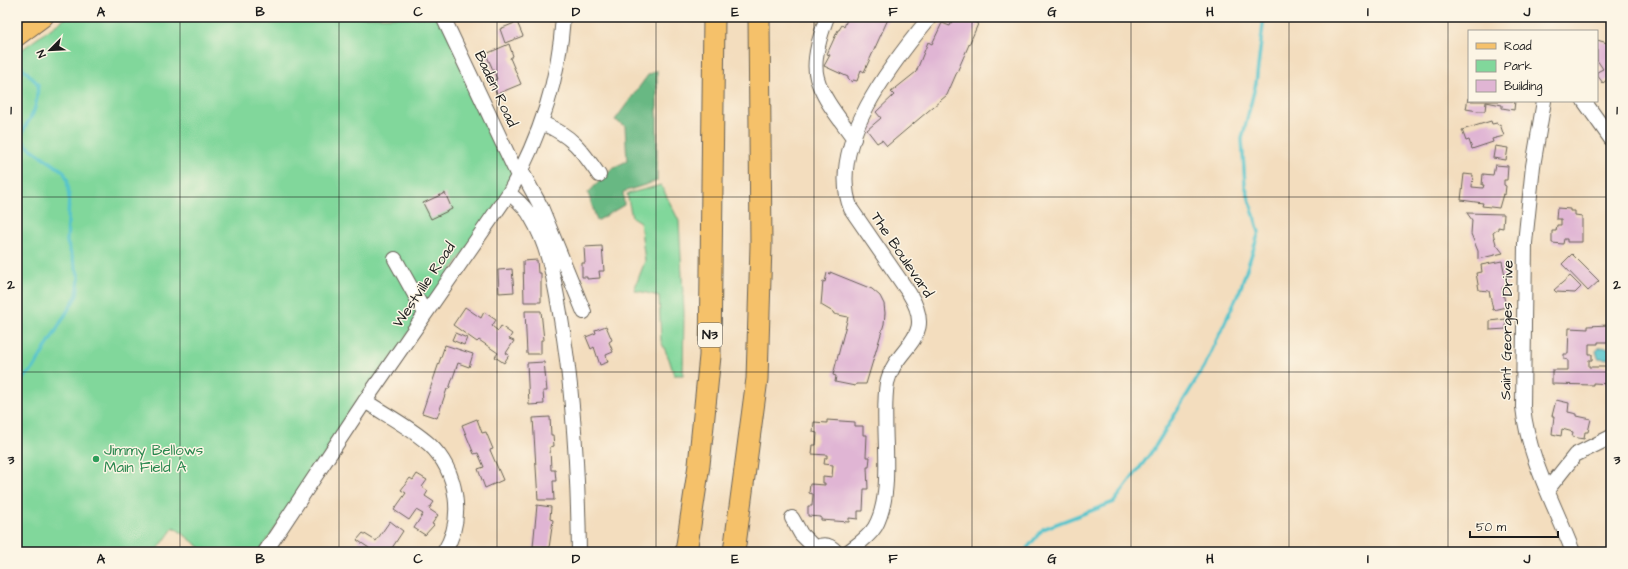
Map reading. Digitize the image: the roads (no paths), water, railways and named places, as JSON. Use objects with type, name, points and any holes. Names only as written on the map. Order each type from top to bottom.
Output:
[{"type":"highway","points":[[701,17],[712,116]]},
{"type":"highway","name":"N3","points":[[686,552],[699,464],[710,356],[714,17]]},
{"type":"highway","points":[[734,552],[757,379],[761,245],[759,17]]},
{"type":"highway","points":[[759,62],[765,17]]},
{"type":"main road","points":[[17,37],[44,17]]},
{"type":"street","name":"Baden Road","points":[[443,17],[519,173],[541,207],[584,312]]},
{"type":"street","name":"Westville Road","points":[[265,552],[365,401],[508,192],[519,173],[542,123],[554,79],[563,17]]},
{"type":"street","points":[[827,17],[820,37],[816,77],[835,112],[854,139]]},
{"type":"street","name":"The Boulevard","points":[[813,550],[824,545],[834,550],[853,548],[874,528],[883,506],[886,458],[886,393],[889,374],[916,336],[920,315],[913,299],[858,219],[846,196],[845,181],[850,150],[862,116],[877,87],[930,17]]},
{"type":"street","name":"Saint Georges Drive","points":[[1544,102],[1533,166],[1525,244],[1523,407],[1525,425],[1534,454],[1573,552]]},
{"type":"street","points":[[1585,102],[1611,139]]},
{"type":"street","points":[[542,123],[560,131],[570,139],[583,152],[599,175]]},
{"type":"street","points":[[508,192],[519,201],[531,216],[548,258],[555,284],[574,419],[579,552]]},
{"type":"street","points":[[395,259],[425,313]]},
{"type":"street","points":[[365,401],[406,427],[429,444],[443,460],[451,481],[456,504],[455,525],[444,552]]},
{"type":"street","points":[[1548,489],[1575,455],[1611,437]]},
{"type":"street","points":[[792,518],[801,534],[813,550]]},
{"type":"water","points":[[1600,347],[1611,348],[1609,359],[1598,358],[1596,351]]},
{"type":"waterway","points":[[1024,552],[1043,529],[1114,502],[1153,450],[1204,367],[1240,290],[1259,232],[1245,185],[1242,139],[1256,83],[1264,17]]},
{"type":"waterway","points":[[17,62],[38,84],[34,111],[23,130],[21,139],[27,146],[63,171],[67,178],[69,197],[67,242],[79,277],[77,295],[33,369],[17,384]]},
{"type":"place","name":"Jimmy Bellows Main Field A","points":[[96,459]]}]
